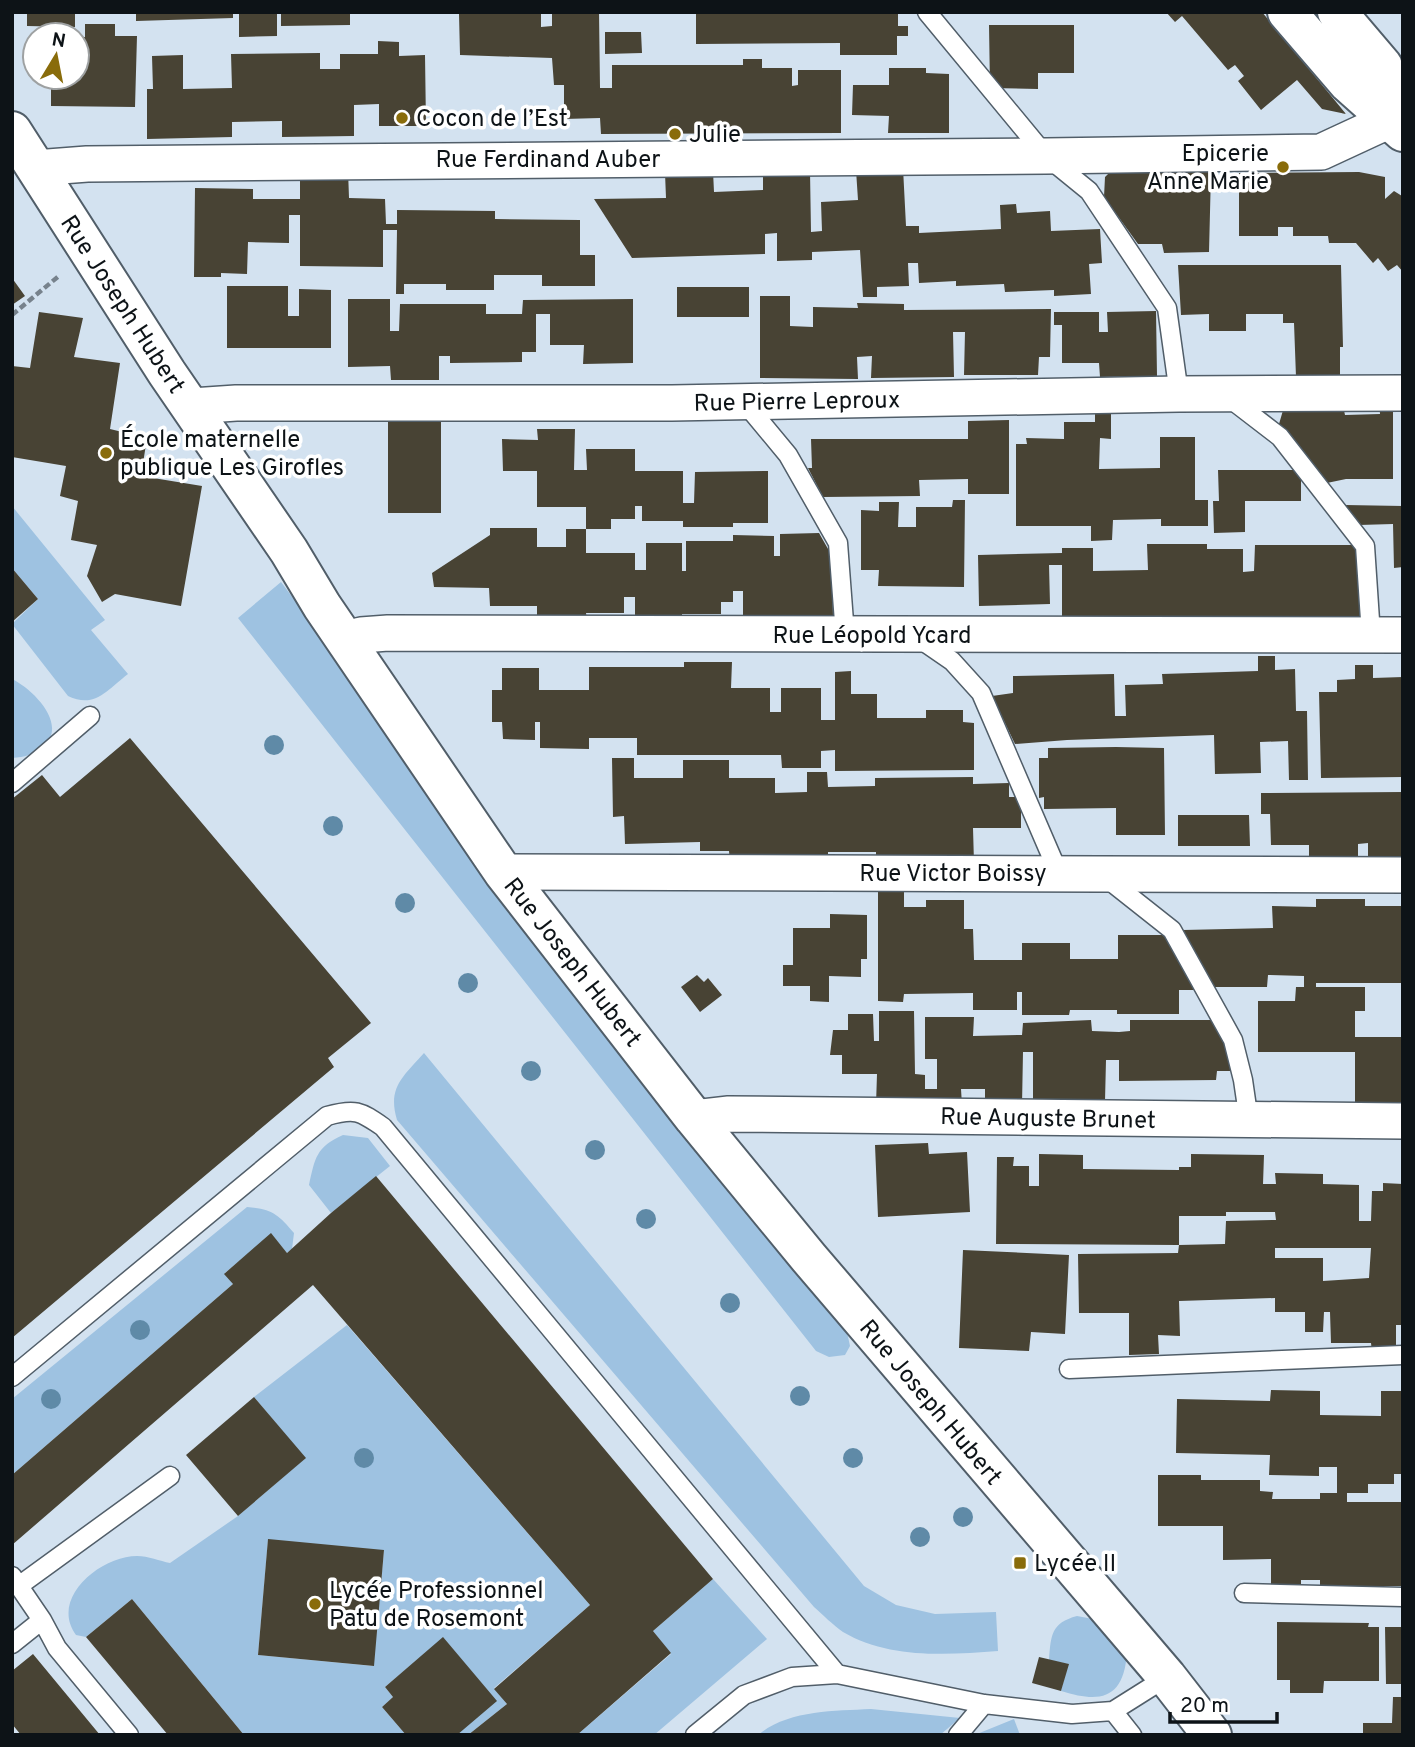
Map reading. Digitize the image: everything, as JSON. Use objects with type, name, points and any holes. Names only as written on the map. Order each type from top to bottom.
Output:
[{"type":"street","points":[[1287,12],[1348,83],[1399,122]]},
{"type":"street","points":[[1337,12],[1383,66],[1399,122]]},
{"type":"street","name":"Rue Ferdinand Auber","points":[[35,168],[157,163],[1321,152],[1399,122]]},
{"type":"street","name":"Rue Joseph Hubert","points":[[12,131],[167,373],[289,551],[322,607],[503,872],[694,1118],[809,1258],[1167,1677],[1212,1735]]},
{"type":"street","name":"Rue Pierre Leproux","points":[[192,406],[236,403],[744,402],[1403,393]]},
{"type":"street","name":"Rue Léopold Ycard","points":[[355,653],[361,635],[388,633],[1387,635]]},
{"type":"street","name":"Rue Victor Boissy","points":[[503,872],[1403,875]]},
{"type":"street","name":"Rue Auguste Brunet","points":[[694,1118],[729,1114],[1403,1121]]},
{"type":"lane","points":[[927,12],[1046,156],[1089,191],[1167,308],[1179,394]]},
{"type":"lane","points":[[1225,395],[1280,438],[1366,546],[1387,635]]},
{"type":"lane","points":[[744,402],[788,455],[838,543],[845,635]]},
{"type":"lane","points":[[914,635],[952,661],[981,693],[1059,874]]},
{"type":"lane","points":[[12,782],[90,716]]},
{"type":"lane","points":[[1101,874],[1172,930],[1233,1040],[1249,1121]]},
{"type":"lane","points":[[12,1377],[327,1116],[347,1110],[363,1112],[383,1127],[837,1674]]},
{"type":"lane","points":[[1069,1369],[1403,1355]]},
{"type":"lane","points":[[130,1735],[57,1648],[16,1580],[170,1476]]},
{"type":"lane","points":[[1244,1593],[1403,1597]]},
{"type":"lane","points":[[12,1644],[42,1620]]},
{"type":"lane","points":[[695,1735],[744,1695],[792,1676],[837,1674],[984,1704],[1072,1714],[1112,1711],[1167,1677]]},
{"type":"lane","points":[[958,1735],[984,1704]]},
{"type":"lane","points":[[1112,1711],[1132,1735]]},
{"type":"path","points":[[12,315],[88,252]]},
{"type":"shaded area","points":[[12,506],[105,620],[91,630],[128,674],[100,696],[86,700],[68,696],[12,624],[38,599],[12,568]]},
{"type":"shaded area","points":[[281,582],[847,1332],[850,1346],[845,1355],[829,1357],[816,1351],[238,618]]},
{"type":"shaded area","points":[[12,679],[38,699],[50,719],[52,729],[50,738],[42,747],[28,755],[12,758]]},
{"type":"shaded area","points":[[424,1053],[864,1586],[896,1605],[935,1614],[996,1612],[998,1651],[939,1654],[879,1647],[843,1632],[814,1607],[397,1120],[394,1109],[396,1090]]},
{"type":"shaded area","points":[[343,1135],[368,1138],[390,1166],[331,1213],[309,1185],[318,1154],[327,1144]]},
{"type":"shaded area","points":[[247,1207],[269,1211],[283,1221],[294,1233],[292,1249],[287,1253],[271,1234],[225,1273],[233,1284],[12,1475],[12,1399]]},
{"type":"shaded area","points":[[347,1325],[590,1605],[494,1688],[507,1704],[468,1735],[457,1735],[443,1638],[385,1687],[393,1697],[382,1707],[406,1735],[244,1735],[132,1599],[86,1637],[76,1635],[69,1621],[69,1607],[74,1594],[95,1571],[108,1563],[137,1556],[170,1563],[238,1516],[305,1458],[254,1397]],"holes":[[[268,1540],[384,1551],[373,1666],[258,1655]]]},
{"type":"shaded area","points":[[713,1579],[767,1639],[654,1735],[577,1735],[671,1654],[653,1631]]},
{"type":"shaded area","points":[[1077,1616],[1093,1619],[1127,1652],[1125,1667],[1116,1688],[1099,1697],[1061,1691],[1068,1664],[1049,1660],[1052,1637],[1057,1626]]},
{"type":"shaded area","points":[[871,1709],[960,1718],[940,1735],[758,1735],[797,1716]]},
{"type":"shaded area","points":[[1014,1719],[1020,1735],[976,1735],[977,1734]]},
{"type":"building","points":[[27,12],[75,12],[75,21],[27,21]]},
{"type":"building","points":[[136,12],[233,12],[233,18],[136,21]]},
{"type":"building","points":[[239,12],[277,12],[277,36],[239,37]]},
{"type":"building","points":[[281,12],[350,12],[350,25],[281,26]]},
{"type":"building","points":[[552,12],[599,12],[600,88],[612,88],[612,65],[743,65],[743,59],[762,59],[762,68],[792,68],[792,86],[798,85],[798,70],[841,70],[841,133],[601,134],[600,118],[564,119],[564,85],[554,85],[552,58],[460,55],[459,14],[541,13],[541,27],[552,26]]},
{"type":"building","points":[[696,12],[898,12],[898,26],[908,26],[908,36],[897,36],[897,55],[840,55],[840,43],[696,44]]},
{"type":"building","points":[[1166,12],[1262,12],[1346,114],[1322,109],[1297,80],[1261,110],[1238,81],[1244,76],[1235,65],[1228,70],[1182,16],[1175,22]]},
{"type":"building","points":[[91,24],[115,24],[115,36],[137,36],[135,107],[51,106],[51,91],[91,91]]},
{"type":"building","points":[[989,25],[1074,25],[1074,73],[1038,73],[1038,89],[990,88]]},
{"type":"building","points":[[605,32],[641,32],[642,53],[605,54]]},
{"type":"building","points":[[378,41],[399,42],[399,56],[425,55],[426,126],[379,126],[379,104],[354,105],[354,136],[282,137],[282,121],[232,122],[232,137],[147,139],[147,89],[153,89],[152,56],[183,55],[183,89],[232,88],[231,54],[320,53],[320,69],[340,69],[340,54],[378,54]]},
{"type":"building","points":[[889,68],[926,68],[926,73],[949,74],[949,133],[888,133],[889,116],[852,115],[853,85],[889,85]]},
{"type":"building","points":[[903,168],[906,226],[919,226],[919,233],[1001,229],[1000,205],[1016,204],[1017,213],[1050,211],[1051,231],[1100,229],[1102,263],[1089,264],[1091,294],[1054,296],[1054,290],[1005,292],[1004,284],[956,286],[956,281],[919,283],[918,263],[908,263],[909,286],[877,287],[877,297],[863,297],[860,250],[812,252],[812,260],[777,261],[777,233],[765,234],[765,254],[632,258],[594,199],[666,198],[665,173],[713,171],[714,192],[763,190],[763,172],[810,171],[811,232],[822,231],[821,202],[858,200],[856,170]]},
{"type":"building","points":[[300,169],[348,170],[349,198],[385,199],[386,224],[397,224],[397,210],[495,211],[495,219],[580,220],[580,255],[595,255],[595,286],[542,286],[542,275],[494,275],[494,290],[446,290],[446,284],[404,284],[404,294],[396,294],[397,230],[383,230],[383,267],[300,266],[300,215],[289,215],[289,243],[248,242],[247,274],[221,273],[221,277],[194,277],[195,188],[253,189],[253,199],[300,199]]},
{"type":"building","points":[[1110,172],[1211,172],[1209,252],[1164,253],[1162,244],[1138,244],[1104,197],[1105,177]]},
{"type":"building","points":[[1359,172],[1385,177],[1385,199],[1394,191],[1402,196],[1403,272],[1397,265],[1388,271],[1378,258],[1373,263],[1356,243],[1329,243],[1328,236],[1293,236],[1293,227],[1278,227],[1278,236],[1239,236],[1239,173]]},
{"type":"building","points":[[1178,265],[1341,265],[1343,347],[1340,347],[1340,378],[1296,377],[1294,323],[1283,323],[1283,314],[1246,314],[1246,331],[1209,331],[1209,314],[1181,315]]},
{"type":"building","points":[[12,278],[25,296],[12,305]]},
{"type":"building","points":[[227,286],[288,286],[288,316],[299,316],[299,289],[331,290],[331,348],[227,348]]},
{"type":"building","points":[[677,287],[749,287],[749,317],[677,317]]},
{"type":"building","points":[[760,296],[790,296],[790,326],[813,327],[813,307],[858,308],[857,303],[904,304],[904,310],[1051,309],[1050,357],[1039,357],[1038,375],[964,375],[965,332],[953,332],[954,377],[871,378],[872,356],[857,357],[858,379],[760,378]]},
{"type":"building","points":[[348,299],[390,299],[390,331],[399,331],[400,304],[486,304],[486,314],[522,314],[523,300],[633,299],[633,363],[583,364],[584,345],[550,345],[550,314],[536,314],[536,352],[522,352],[522,362],[450,363],[450,356],[439,356],[439,380],[391,380],[390,366],[348,367]]},
{"type":"building","points":[[1156,311],[1157,376],[1100,377],[1099,363],[1062,363],[1062,325],[1054,325],[1054,312],[1099,312],[1099,332],[1108,332],[1107,312]]},
{"type":"building","name":"École maternelle publique Les Girofles","points":[[39,312],[83,318],[74,357],[120,363],[110,429],[147,438],[141,476],[202,486],[181,606],[115,594],[102,602],[87,576],[97,545],[71,540],[78,501],[60,496],[66,466],[12,457],[12,366],[30,368]]},
{"type":"building","points":[[1379,401],[1393,401],[1393,479],[1346,479],[1322,484],[1279,424],[1284,407],[1343,406],[1345,415],[1380,414]]},
{"type":"building","points":[[1095,407],[1111,407],[1111,439],[1100,438],[1099,469],[1160,468],[1160,437],[1195,437],[1195,500],[1208,500],[1208,526],[1161,526],[1161,519],[1113,520],[1112,540],[1091,541],[1091,526],[1016,526],[1016,444],[1027,444],[1026,438],[1064,439],[1064,422],[1095,422]]},
{"type":"building","points":[[388,418],[441,418],[441,513],[388,513]]},
{"type":"building","points":[[1009,420],[1009,494],[968,494],[968,479],[919,480],[920,496],[823,497],[808,468],[812,468],[811,439],[968,439],[968,421]]},
{"type":"building","points":[[537,429],[575,429],[574,470],[587,470],[586,449],[635,449],[635,471],[683,471],[683,503],[694,503],[695,472],[768,471],[768,523],[733,523],[733,527],[683,527],[683,521],[642,521],[642,506],[635,506],[635,519],[611,519],[611,529],[586,529],[586,507],[537,507],[537,471],[503,471],[502,439],[538,440]]},
{"type":"building","points":[[1218,470],[1301,470],[1301,501],[1245,501],[1245,532],[1214,533],[1213,501],[1219,501]]},
{"type":"building","points":[[953,500],[965,500],[964,587],[878,586],[879,570],[861,570],[861,510],[879,511],[879,502],[899,502],[898,527],[916,527],[916,507],[952,507]]},
{"type":"building","points":[[1345,505],[1403,506],[1403,567],[1394,568],[1393,524],[1359,525]]},
{"type":"building","points":[[490,528],[537,528],[537,547],[566,547],[566,529],[586,529],[586,553],[635,553],[635,570],[646,570],[646,543],[682,543],[682,571],[686,571],[686,541],[733,541],[733,535],[774,536],[774,556],[780,556],[780,534],[819,533],[832,556],[833,618],[743,618],[743,591],[733,591],[733,602],[721,602],[721,614],[682,614],[682,619],[635,619],[635,597],[624,597],[624,613],[586,613],[587,619],[537,619],[537,606],[490,606],[489,588],[434,587],[432,573],[490,535]]},
{"type":"building","points":[[1147,544],[1207,544],[1207,549],[1243,549],[1243,572],[1254,571],[1255,545],[1358,545],[1361,617],[1062,620],[1062,565],[1049,565],[1050,604],[979,606],[978,555],[1062,553],[1062,548],[1093,548],[1093,571],[1148,570]]},
{"type":"building","points":[[12,568],[38,599],[12,622]]},
{"type":"building","points":[[1258,656],[1275,656],[1275,670],[1295,669],[1296,711],[1307,711],[1308,780],[1289,780],[1288,741],[1260,742],[1261,773],[1215,774],[1214,735],[1015,744],[992,696],[1013,693],[1013,676],[1114,674],[1115,716],[1126,716],[1125,685],[1163,684],[1162,674],[1258,671]]},
{"type":"building","points":[[684,662],[732,662],[731,688],[770,688],[770,712],[781,712],[781,688],[821,688],[821,720],[835,720],[835,672],[851,671],[851,694],[877,694],[877,718],[926,718],[926,710],[963,710],[963,722],[974,723],[974,770],[835,771],[835,750],[821,751],[821,768],[782,768],[781,755],[637,755],[637,738],[589,738],[589,749],[540,748],[540,722],[535,722],[535,740],[503,739],[502,722],[492,722],[492,690],[502,690],[502,668],[539,668],[539,690],[589,690],[589,667],[684,667]]},
{"type":"building","points":[[1355,665],[1373,665],[1373,678],[1403,677],[1403,777],[1321,778],[1319,692],[1337,692],[1337,680],[1355,679]]},
{"type":"building","points":[[130,738],[371,1023],[328,1058],[334,1067],[12,1338],[12,799],[42,775],[60,797]]},
{"type":"building","points":[[1048,748],[1164,748],[1165,835],[1116,835],[1116,808],[1044,809],[1044,797],[1039,798],[1039,758],[1048,758]]},
{"type":"building","points":[[612,758],[634,758],[634,778],[683,778],[683,760],[729,760],[729,778],[775,778],[775,793],[807,792],[807,772],[827,772],[828,787],[875,786],[875,778],[973,777],[973,784],[1009,783],[1009,797],[1021,797],[1021,828],[973,828],[974,863],[876,864],[876,852],[828,852],[828,861],[730,862],[729,851],[700,851],[700,842],[625,844],[624,816],[613,817]]},
{"type":"building","points":[[1403,792],[1403,859],[1368,860],[1368,843],[1358,844],[1358,861],[1309,861],[1309,845],[1271,845],[1270,814],[1261,814],[1261,793]]},
{"type":"building","points":[[1178,815],[1249,815],[1250,846],[1178,846]]},
{"type":"building","points":[[878,890],[904,890],[904,907],[926,907],[926,900],[964,900],[964,929],[973,929],[974,960],[1022,960],[1022,943],[1070,943],[1070,959],[1118,959],[1118,935],[1166,935],[1195,990],[1179,990],[1179,1014],[1117,1014],[1117,1010],[1070,1010],[1069,1015],[1022,1015],[1022,992],[1017,992],[1017,1010],[973,1010],[973,993],[904,994],[903,1002],[878,1001]]},
{"type":"building","points":[[1316,899],[1365,899],[1365,906],[1402,906],[1403,983],[1316,983],[1316,987],[1365,987],[1365,1011],[1355,1011],[1355,1037],[1403,1037],[1403,1105],[1355,1106],[1355,1052],[1258,1052],[1258,1001],[1295,1001],[1296,987],[1304,987],[1304,976],[1268,975],[1267,987],[1213,987],[1183,930],[1273,928],[1272,906],[1316,907]]},
{"type":"building","points":[[830,914],[867,915],[867,959],[861,959],[861,977],[829,976],[829,1002],[810,1001],[810,986],[783,986],[783,965],[793,965],[793,928],[830,928]]},
{"type":"building","points":[[697,975],[704,982],[708,978],[722,995],[700,1012],[681,987]]},
{"type":"building","points":[[879,1011],[914,1011],[915,1074],[925,1075],[925,1089],[937,1089],[937,1059],[925,1059],[925,1017],[974,1017],[973,1036],[1022,1035],[1023,1023],[1091,1020],[1092,1031],[1119,1032],[1130,1031],[1130,1020],[1214,1020],[1231,1054],[1231,1071],[1217,1071],[1216,1080],[1119,1081],[1119,1060],[1106,1060],[1105,1101],[1033,1101],[1033,1052],[1023,1052],[1022,1105],[985,1105],[985,1089],[961,1089],[962,1105],[876,1105],[877,1074],[842,1074],[842,1055],[830,1055],[833,1030],[848,1030],[848,1014],[873,1014],[874,1041],[879,1041]]},
{"type":"building","points":[[928,1143],[929,1154],[967,1152],[970,1212],[878,1217],[875,1145]]},
{"type":"building","points":[[1039,1154],[1083,1155],[1083,1169],[1179,1170],[1179,1167],[1191,1167],[1191,1154],[1264,1155],[1263,1184],[1276,1184],[1275,1173],[1323,1174],[1323,1184],[1359,1185],[1359,1221],[1371,1221],[1372,1191],[1383,1191],[1383,1183],[1403,1184],[1403,1325],[1396,1325],[1396,1352],[1372,1352],[1371,1343],[1331,1343],[1330,1312],[1324,1312],[1323,1332],[1305,1332],[1305,1312],[1275,1312],[1275,1298],[1179,1301],[1180,1336],[1158,1335],[1159,1354],[1129,1355],[1129,1313],[1079,1313],[1078,1254],[1178,1253],[1179,1245],[996,1244],[997,1157],[1014,1157],[1013,1166],[1029,1166],[1029,1186],[1039,1186]],"holes":[[[1275,1212],[1276,1220],[1226,1221],[1225,1244],[1179,1245],[1179,1216]],[[1275,1248],[1371,1248],[1369,1278],[1323,1281],[1323,1258],[1275,1258]]]},
{"type":"building","points":[[376,1176],[713,1579],[653,1631],[671,1653],[577,1735],[468,1735],[507,1704],[494,1689],[590,1605],[313,1285],[12,1545],[12,1475],[233,1284],[224,1274],[271,1233],[287,1253]]},
{"type":"building","points":[[963,1250],[1069,1255],[1065,1334],[1031,1332],[1029,1351],[959,1348]]},
{"type":"building","points":[[1271,1390],[1320,1391],[1320,1415],[1381,1416],[1381,1391],[1403,1391],[1403,1474],[1394,1474],[1394,1484],[1368,1484],[1368,1493],[1347,1493],[1347,1502],[1403,1502],[1403,1586],[1320,1586],[1320,1580],[1301,1580],[1301,1586],[1271,1586],[1271,1559],[1223,1560],[1223,1526],[1158,1526],[1158,1475],[1201,1475],[1201,1480],[1260,1480],[1260,1491],[1273,1492],[1272,1499],[1320,1499],[1320,1493],[1337,1493],[1337,1467],[1319,1467],[1319,1476],[1269,1475],[1270,1455],[1176,1453],[1177,1399],[1270,1401]]},
{"type":"building","points":[[254,1397],[306,1458],[238,1516],[186,1455]]},
{"type":"building","points":[[268,1539],[384,1550],[374,1666],[258,1655]]},
{"type":"building","points":[[132,1599],[244,1735],[168,1735],[86,1637]]},
{"type":"building","points":[[1277,1622],[1369,1623],[1368,1627],[1379,1627],[1379,1681],[1324,1681],[1323,1693],[1290,1693],[1290,1680],[1277,1680]]},
{"type":"building","points":[[1385,1627],[1403,1627],[1403,1684],[1386,1684]]},
{"type":"building","points":[[443,1637],[497,1701],[457,1735],[406,1735],[382,1707],[393,1697],[385,1687]]},
{"type":"building","points":[[33,1654],[100,1735],[21,1735],[12,1724],[12,1671]]},
{"type":"building","points":[[1039,1657],[1069,1664],[1061,1691],[1032,1683]]},
{"type":"building","points":[[1393,1697],[1403,1697],[1403,1735],[1363,1735],[1363,1723],[1392,1723]]},
{"type":"place","name":"Cocon de l’Est","points":[[402,118]]},
{"type":"place","name":"Julie","points":[[675,134]]},
{"type":"place","name":"Epicerie Anne Marie","points":[[1283,167]]},
{"type":"place","name":"École maternelle publique Les Girofles","points":[[106,453]]},
{"type":"place","name":"Lycée II","points":[[1020,1563]]},
{"type":"place","name":"Lycée Professionnel Patu de Rosemont","points":[[315,1604]]}]
